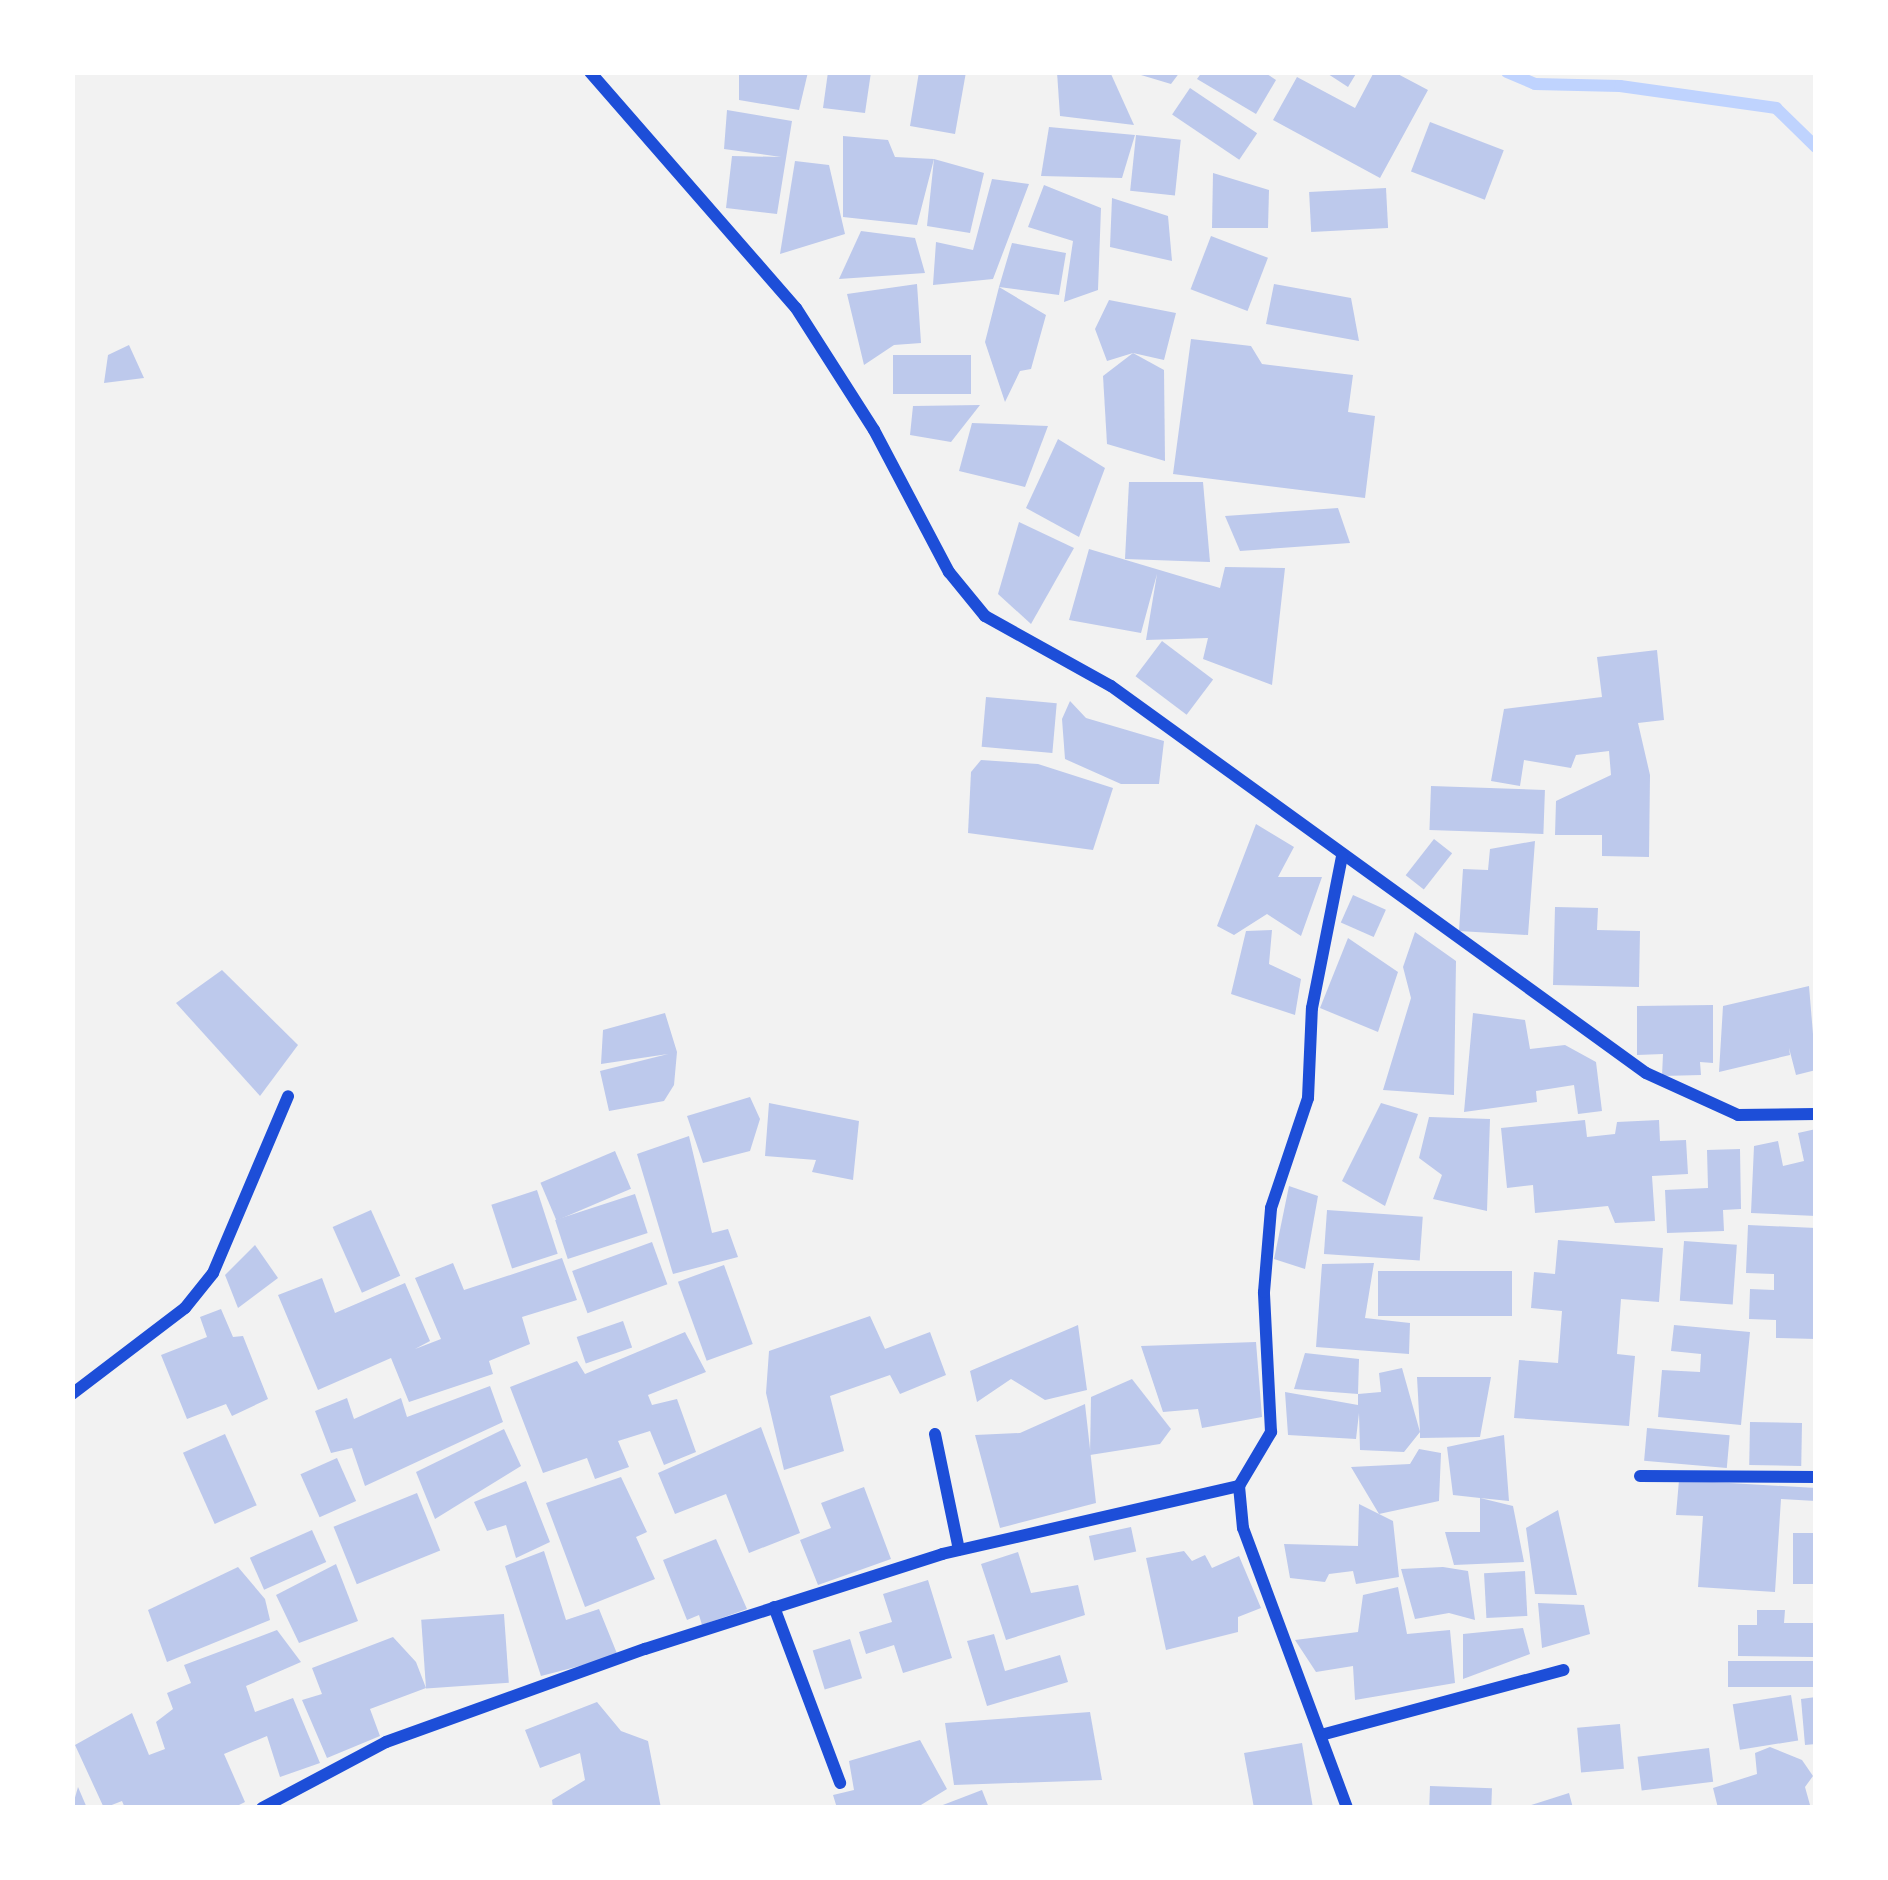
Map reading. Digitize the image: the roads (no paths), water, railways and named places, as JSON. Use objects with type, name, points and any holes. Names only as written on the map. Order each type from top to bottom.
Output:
[{"type":"street","points":[[590,72],[796,308],[874,430],[949,572],[985,616],[1111,686],[1600,1043],[1697,1102],[1738,1114],[1816,1114]]},
{"type":"street","points":[[1342,856],[1312,1008],[1308,1098],[1271,1208],[1264,1292],[1271,1432],[1239,1486],[1243,1528],[1347,1808]]},
{"type":"street","points":[[72,1394],[184,1308],[214,1273],[288,1096]]},
{"type":"street","points":[[935,1434],[958,1550]]},
{"type":"street","points":[[1640,1476],[1816,1478]]},
{"type":"street","points":[[262,1808],[386,1742],[774,1607],[958,1550],[1239,1486]]},
{"type":"street","points":[[774,1607],[840,1783]]},
{"type":"street","points":[[1321,1735],[1563,1670]]},
{"type":"waterway","points":[[1507,72],[1535,84],[1620,86],[1776,108],[1816,147]]}]
